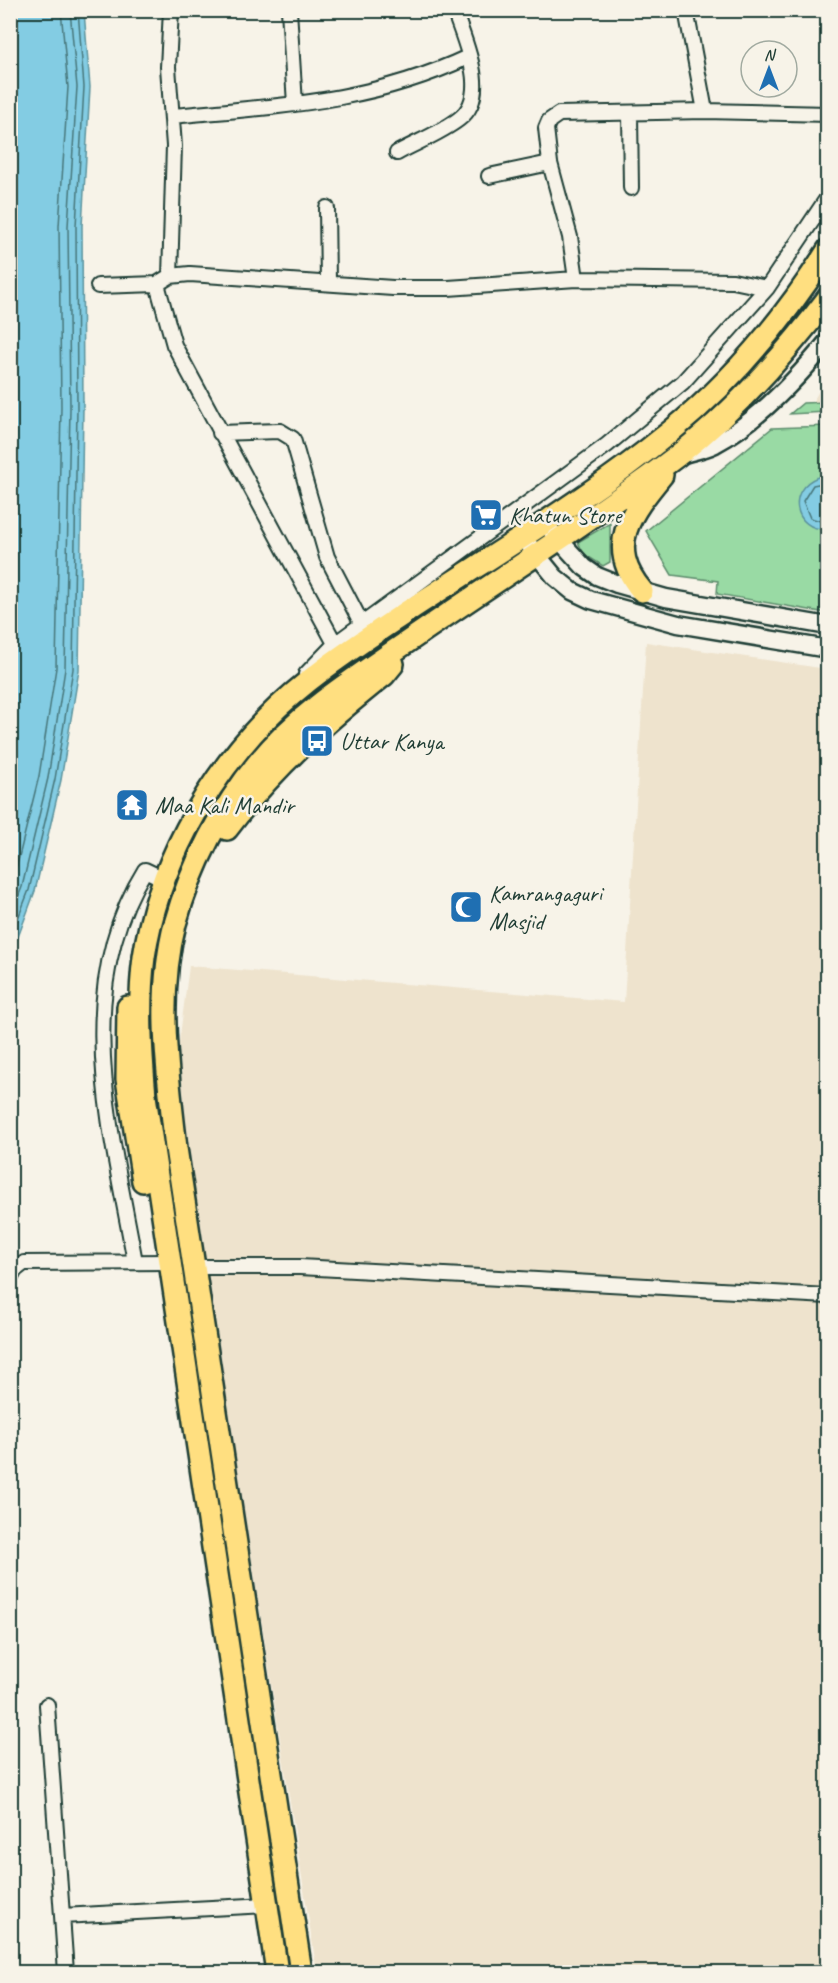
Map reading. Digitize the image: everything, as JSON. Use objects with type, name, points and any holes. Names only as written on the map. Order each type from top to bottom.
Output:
[{"type":"main road","points":[[277,1972],[170,1262],[147,1204],[127,1079],[128,994],[132,970],[150,933],[166,880],[191,820],[225,767],[261,725],[338,650],[533,530],[638,457],[698,409],[739,369],[764,339],[828,250]]},
{"type":"main road","points":[[301,1972],[176,1148],[166,1053],[166,1008],[175,925],[191,879],[261,787],[302,745],[384,675],[419,633],[558,540],[677,456],[748,393],[799,336],[828,297]]},
{"type":"main road","points":[[642,591],[626,563],[625,531],[634,510],[677,456]]},
{"type":"street","points":[[170,276],[174,146],[168,67],[171,10]]},
{"type":"street","points":[[289,10],[295,104]]},
{"type":"street","points":[[398,153],[458,120],[473,100],[474,85],[454,10]]},
{"type":"street","points":[[686,10],[705,111]]},
{"type":"street","points":[[172,116],[351,97],[416,80],[468,57]]},
{"type":"street","points":[[576,279],[570,237],[550,164],[546,128],[549,121],[559,114],[705,111],[828,114]]},
{"type":"street","points":[[630,114],[631,188]]},
{"type":"street","points":[[489,176],[550,164]]},
{"type":"street","points":[[220,433],[280,431],[293,439],[327,557],[366,631],[517,510],[607,445],[683,382],[767,288],[828,197]]},
{"type":"street","points":[[327,208],[328,282]]},
{"type":"street","points":[[98,286],[157,284],[170,276],[190,274],[393,288],[448,288],[576,279],[733,281],[767,288]]},
{"type":"street","points":[[157,284],[174,345],[338,650]]},
{"type":"street","points":[[677,456],[714,445],[756,414],[806,369],[828,341]]},
{"type":"street","points":[[517,510],[533,530],[558,540],[597,576],[642,591],[683,600],[828,626]]},
{"type":"street","points":[[533,530],[536,554],[555,577],[573,591],[591,600],[678,624],[828,649]]},
{"type":"street","points":[[678,624],[683,600]]},
{"type":"street","points":[[135,1262],[104,1089],[101,1058],[103,997],[114,942],[134,889],[145,870],[166,880]]},
{"type":"street","points":[[10,1279],[15,1270],[24,1263],[170,1262]]},
{"type":"street","points":[[195,1267],[300,1267],[828,1296]]},
{"type":"street","points":[[47,1705],[66,1972]]},
{"type":"street","points":[[62,1916],[267,1905]]},
{"type":"shaded area","points":[[827,377],[827,402],[812,403]]},
{"type":"shaded area","points":[[646,642],[827,669],[827,1972],[317,1972],[180,1109],[178,1051],[189,966],[624,1002]]},
{"type":"green space","points":[[827,402],[827,412],[790,414],[803,403]]},
{"type":"green space","points":[[827,426],[827,613],[717,594],[718,581],[672,575],[646,531],[772,428]]},
{"type":"green space","points":[[610,523],[610,562],[603,566],[584,554],[578,542]]},
{"type":"water","points":[[11,10],[84,11],[90,87],[82,226],[83,408],[79,670],[61,780],[35,891],[11,956]]},
{"type":"water","points":[[818,477],[827,477],[827,529],[816,528],[807,523],[801,517],[798,508],[801,490]]},
{"type":"place","name":"Khatun Store","points":[[486,515]]},
{"type":"place","name":"Uttar Kanya","points":[[317,741]]},
{"type":"place","name":"Maa Kali Mandir","points":[[132,805]]},
{"type":"place","name":"Kamrangaguri Masjid","points":[[466,907]]}]
